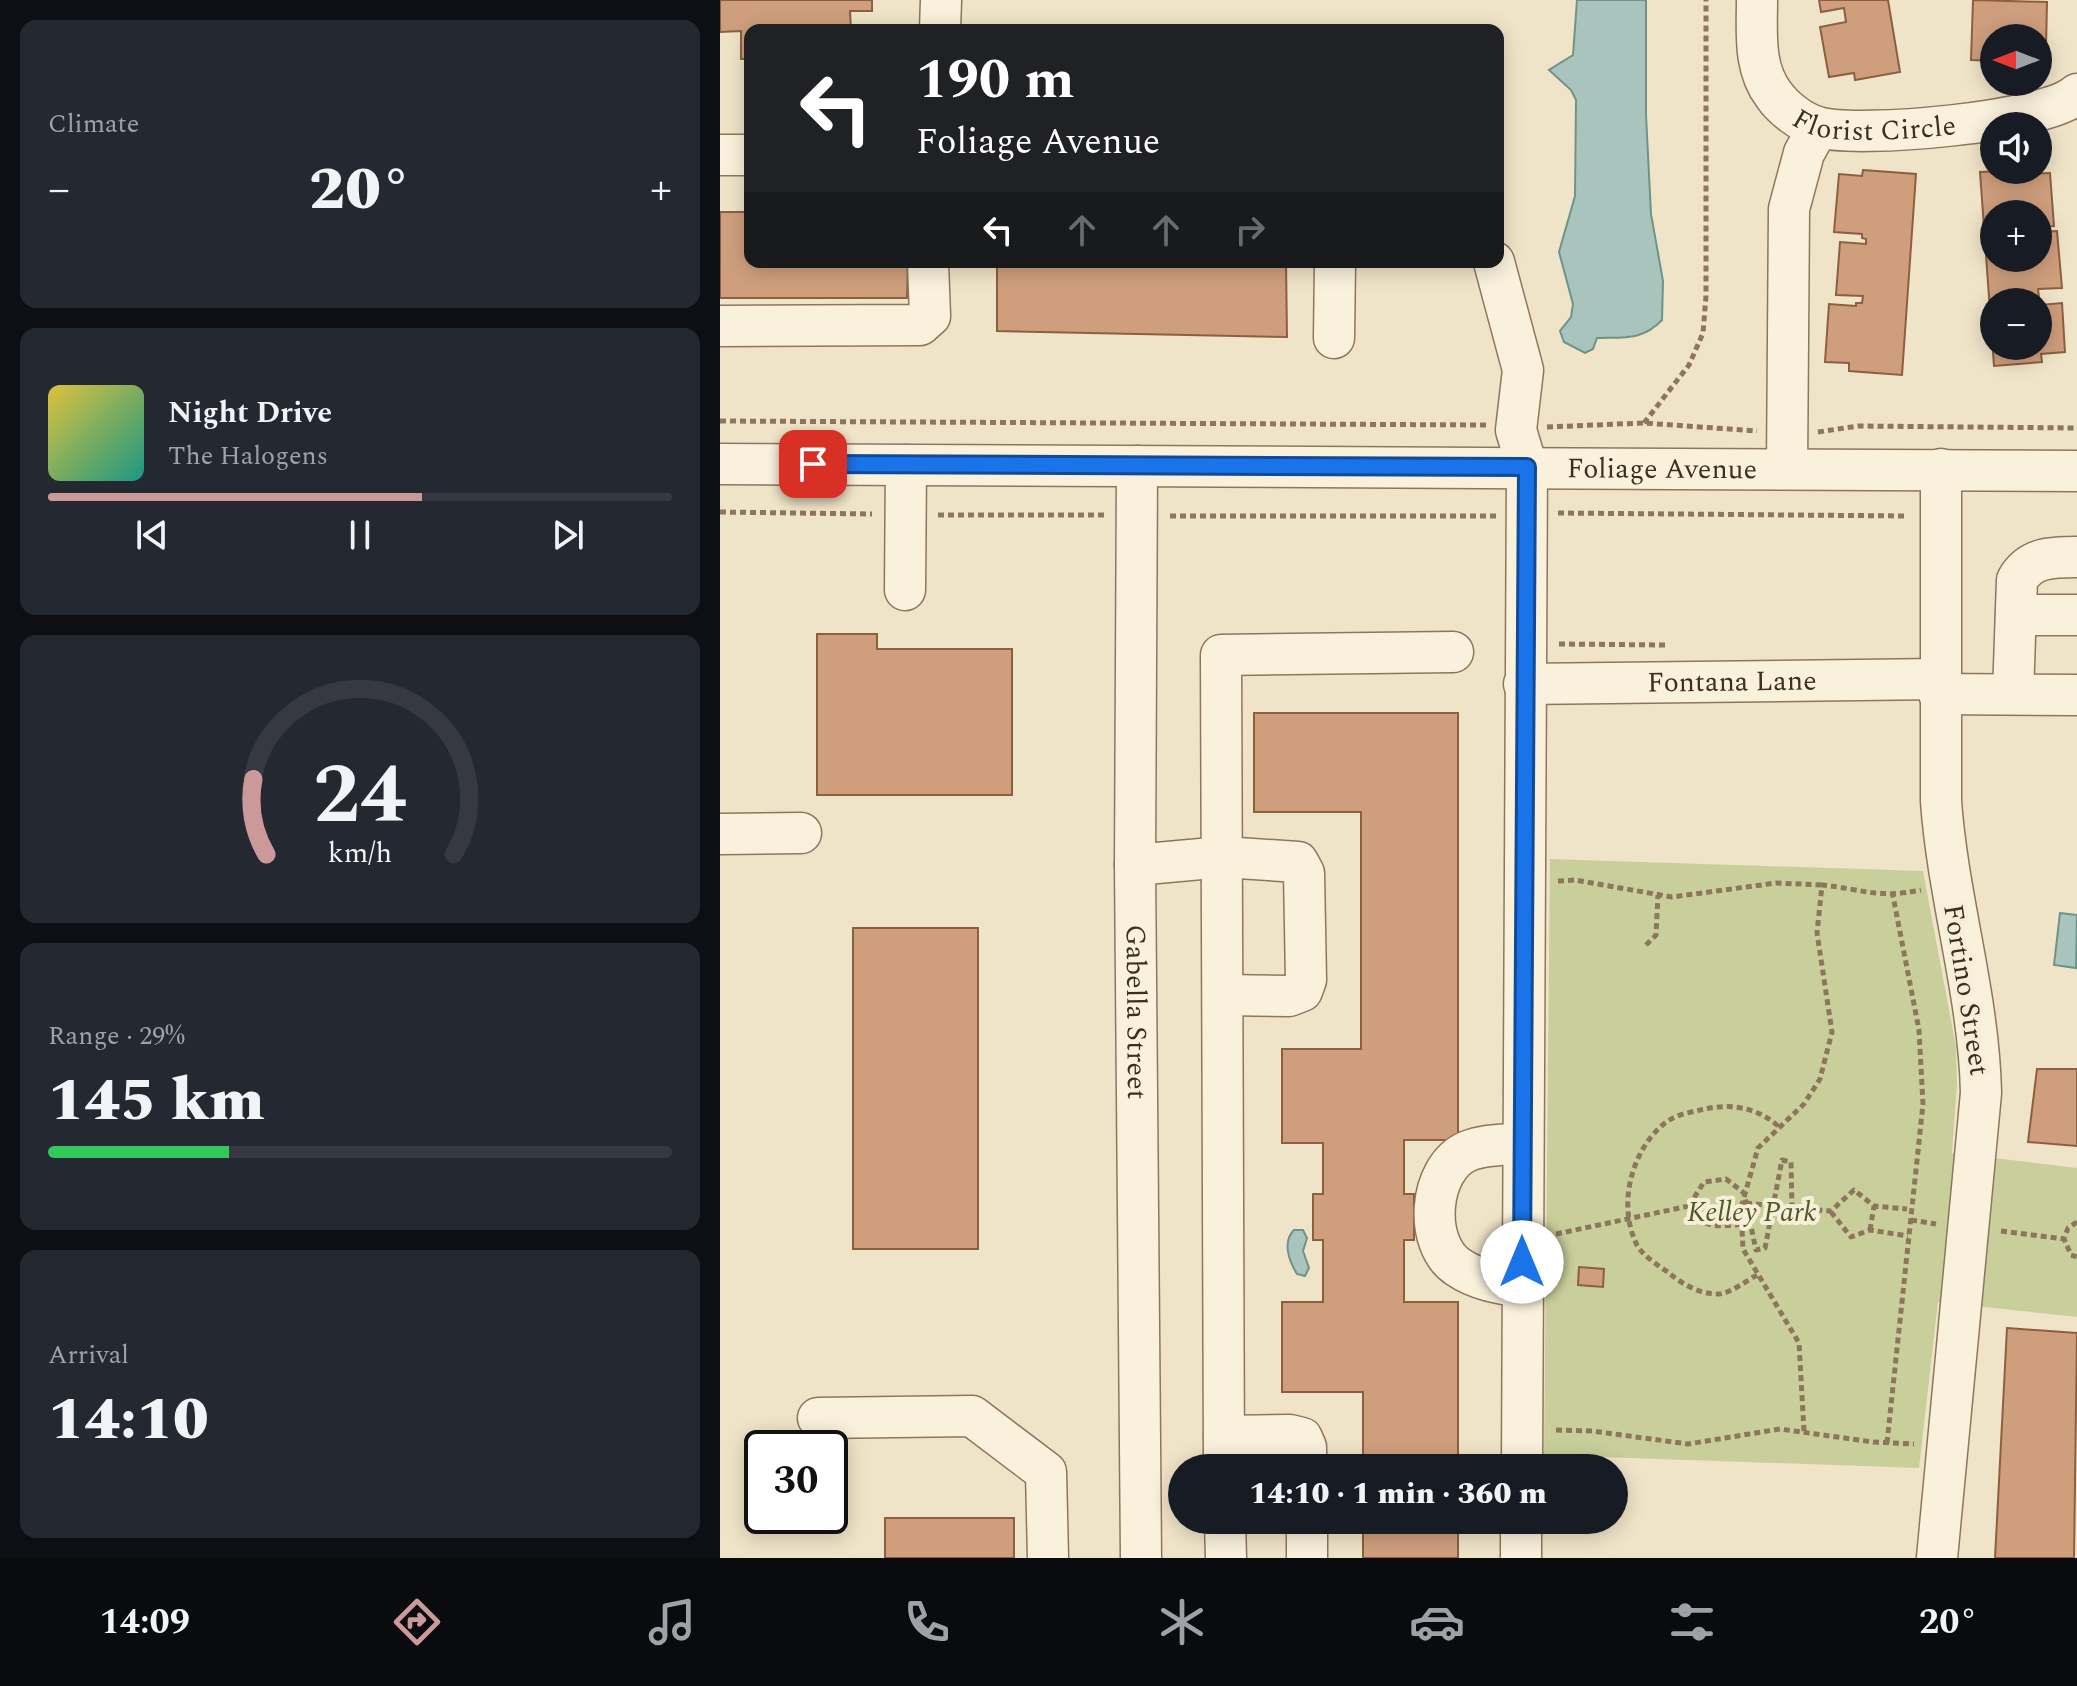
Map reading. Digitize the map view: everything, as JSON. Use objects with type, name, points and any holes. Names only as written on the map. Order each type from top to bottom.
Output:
[{"type":"street","points":[[940,24],[941,0]]},
{"type":"street","name":"Florist Circle","points":[[1757,0],[1758,51],[1763,78],[1775,97],[1793,113],[1818,128],[1960,125],[2021,117],[2076,99]]},
{"type":"street","points":[[1786,451],[1789,209],[1804,153],[1818,128]]},
{"type":"street","points":[[720,155],[744,155]]},
{"type":"street","points":[[720,326],[920,325],[930,316],[928,268]]},
{"type":"street","points":[[1334,338],[1335,268]]},
{"type":"street","points":[[1496,268],[1523,370],[1516,430],[1527,467],[1522,1454]]},
{"type":"street","name":"Foliage Avenue","points":[[720,464],[1527,467],[1786,451],[1941,469],[2077,471]]},
{"type":"street","points":[[905,590],[906,465]]},
{"type":"street","name":"Gabella Street","points":[[1137,466],[1135,865],[1141,1558]]},
{"type":"street","name":"Fortino Street","points":[[1937,1558],[1981,1093],[1977,1042],[1944,847],[1939,686],[1941,469]]},
{"type":"street","points":[[2013,694],[2017,580],[2022,570],[2038,560],[2077,557]]},
{"type":"street","points":[[2016,615],[2077,615]]},
{"type":"street","points":[[1306,1454],[1302,1438],[1290,1435],[1224,1452],[1221,655],[1453,652]]},
{"type":"street","name":"Fontana Lane","points":[[1524,684],[1939,686],[2013,694],[2077,695]]},
{"type":"street","points":[[720,834],[801,833]]},
{"type":"street","points":[[1135,865],[1223,857],[1298,862],[1304,873],[1306,980],[1302,991],[1289,996],[1223,995]]},
{"type":"street","points":[[1522,1287],[1490,1282],[1456,1266],[1437,1242],[1435,1207],[1443,1172],[1465,1152],[1490,1145],[1523,1143]]},
{"type":"street","points":[[818,1418],[972,1416],[1046,1472],[1048,1558]]},
{"type":"street","points":[[1225,1534],[1226,1558]]},
{"type":"street","points":[[1307,1534],[1307,1558]]},
{"type":"street","points":[[1521,1534],[1521,1558]]},
{"type":"path","points":[[1644,423],[1689,365],[1703,333],[1706,296],[1706,0]]},
{"type":"path","points":[[720,421],[1349,422],[1485,425],[1516,430],[1644,423],[1786,451],[1858,426],[2077,428]]},
{"type":"path","points":[[720,512],[759,512]]},
{"type":"path","points":[[1561,513],[1941,516]]},
{"type":"path","points":[[1557,881],[1575,880],[1658,895],[1702,896],[1736,886],[1776,883],[1822,885],[1861,894],[1893,896],[1921,890]]},
{"type":"path","points":[[1804,1431],[1799,1343],[1784,1313],[1743,1249],[1742,1224],[1744,1193],[1758,1148],[1804,1104],[1820,1079],[1832,1032],[1817,933],[1822,885]]},
{"type":"path","points":[[1646,945],[1656,935],[1658,895]]},
{"type":"path","points":[[1887,1443],[1923,1077],[1919,1030],[1893,896]]},
{"type":"path","points":[[1757,1275],[1718,1294],[1686,1286],[1638,1247],[1629,1218],[1632,1168],[1665,1123],[1711,1107],[1743,1107],[1767,1116],[1779,1127]]},
{"type":"path","points":[[1556,1234],[1689,1206],[1704,1182],[1713,1178],[1726,1179],[1744,1193],[1756,1250],[1765,1248],[1782,1160],[1791,1162],[1792,1208]]},
{"type":"path","points":[[1746,1203],[1831,1211],[1854,1190],[1874,1206],[1907,1209]]},
{"type":"path","points":[[1689,1206],[1693,1216],[1705,1224],[1742,1224]]},
{"type":"path","points":[[1870,1230],[1874,1206]]},
{"type":"path","points":[[1831,1211],[1851,1237],[1870,1230],[1908,1236]]},
{"type":"path","points":[[2077,1222],[2068,1228],[2064,1239],[2071,1255],[2077,1257]]},
{"type":"path","points":[[1551,1430],[1592,1431],[1688,1444],[1780,1429],[1914,1444]]},
{"type":"green space","name":"Kelley Park","points":[[1550,859],[1923,871],[1956,1047],[1952,1153],[2077,1168],[2077,1317],[1938,1302],[1919,1468],[1628,1458],[1628,1454],[1544,1454]]},
{"type":"water","points":[[1577,0],[1646,0],[1646,115],[1651,214],[1663,281],[1662,320],[1655,327],[1640,335],[1597,338],[1593,349],[1585,353],[1564,342],[1560,331],[1571,317],[1573,304],[1559,252],[1575,196],[1576,100],[1571,90],[1549,70],[1573,55]]},
{"type":"water","points":[[2060,913],[2077,915],[2076,968],[2054,965]]},
{"type":"water","points":[[1294,1230],[1303,1230],[1307,1238],[1303,1251],[1309,1268],[1305,1276],[1297,1274],[1289,1258],[1288,1240]]},
{"type":"building","points":[[720,0],[872,0],[872,11],[850,11],[851,24],[744,24],[744,59],[741,59],[741,31],[720,32]]},
{"type":"building","points":[[1819,0],[1888,0],[1900,72],[1855,80],[1854,73],[1829,77],[1820,27],[1846,22],[1844,8],[1821,12]]},
{"type":"building","points":[[1973,0],[2047,2],[2047,24],[1980,24],[1980,60],[1971,60]]},
{"type":"building","points":[[1863,170],[1916,174],[1902,375],[1849,371],[1849,363],[1825,362],[1829,304],[1856,306],[1856,303],[1862,303],[1863,296],[1836,295],[1840,242],[1866,244],[1866,239],[1862,238],[1862,234],[1834,232],[1839,174],[1862,176]]},
{"type":"building","points":[[1981,184],[2051,184],[2054,226],[2052,200],[1982,200]]},
{"type":"building","points":[[720,212],[744,212],[744,268],[908,268],[907,298],[720,298]]},
{"type":"building","points":[[2052,231],[2057,231],[2062,288],[1988,288],[1987,272],[2052,272]]},
{"type":"building","points":[[997,268],[1286,268],[1287,337],[997,331]]},
{"type":"building","points":[[2062,303],[2065,352],[2052,353],[2052,304]]},
{"type":"building","points":[[1994,360],[2042,362],[1994,366]]},
{"type":"building","points":[[817,634],[877,634],[877,649],[1012,649],[1012,795],[817,795]]},
{"type":"building","points":[[1254,713],[1458,713],[1458,1140],[1404,1140],[1404,1194],[1414,1194],[1414,1240],[1404,1240],[1404,1302],[1458,1302],[1458,1454],[1363,1454],[1363,1392],[1282,1392],[1282,1302],[1323,1302],[1323,1240],[1313,1240],[1313,1194],[1323,1194],[1323,1143],[1282,1143],[1282,1049],[1361,1049],[1361,812],[1254,812]]},
{"type":"building","points":[[853,928],[978,928],[978,1249],[853,1249]]},
{"type":"building","points":[[2037,1069],[2077,1069],[2077,1146],[2028,1142]]},
{"type":"building","points":[[1579,1267],[1604,1269],[1603,1287],[1578,1285]]},
{"type":"building","points":[[2007,1328],[2077,1333],[2074,1558],[1995,1558]]},
{"type":"building","points":[[885,1518],[1014,1518],[1014,1558],[885,1558]]},
{"type":"building","points":[[1363,1534],[1458,1534],[1458,1558],[1363,1558]]},
{"type":"route","points":[[813,464],[1527,467],[1522,1262]]}]
